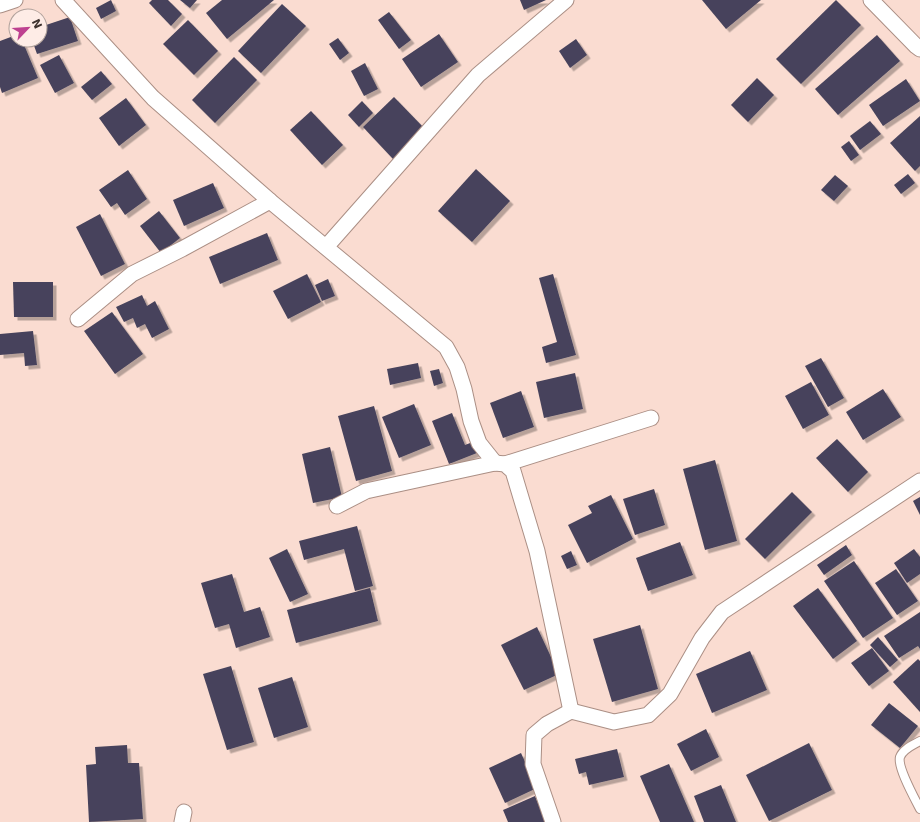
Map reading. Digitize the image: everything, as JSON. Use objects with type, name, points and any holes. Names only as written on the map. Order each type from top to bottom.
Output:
[{"type":"street","points":[[0,5],[15,0]]},
{"type":"street","points":[[63,0],[153,98],[270,201],[446,347],[457,367],[464,389],[471,421],[479,443],[500,464],[513,471],[537,551],[571,711]]},
{"type":"street","points":[[326,247],[478,76],[566,0]]},
{"type":"street","points":[[871,0],[920,49]]},
{"type":"street","points":[[78,319],[132,274],[182,249],[270,201]]},
{"type":"street","points":[[337,506],[366,491],[500,464],[651,418]]},
{"type":"street","points":[[553,822],[533,764],[534,735],[547,724],[571,711],[614,722],[648,715],[670,694],[702,638],[722,612],[920,481]]},
{"type":"lane","points":[[920,741],[905,750],[900,756],[899,764],[920,810]]},
{"type":"building","points":[[111,0],[116,11],[101,19],[96,8]]},
{"type":"building","points":[[152,0],[168,0],[182,14],[171,26],[149,3]]},
{"type":"building","points":[[180,0],[197,0],[190,8]]},
{"type":"building","points":[[222,0],[274,0],[227,39],[206,13]]},
{"type":"building","points":[[520,0],[546,0],[524,10]]},
{"type":"building","points":[[702,0],[761,0],[726,29]]},
{"type":"building","points":[[836,0],[861,25],[801,84],[776,59]]},
{"type":"building","points":[[282,4],[306,26],[261,73],[238,51]]},
{"type":"building","points":[[389,12],[411,40],[399,49],[378,20]]},
{"type":"building","points":[[70,17],[78,41],[37,54],[35,48],[48,48],[48,24]]},
{"type":"building","points":[[188,20],[218,51],[194,75],[163,44]]},
{"type":"building","points":[[439,34],[458,62],[421,87],[402,59]]},
{"type":"building","points":[[877,35],[900,61],[838,115],[815,89]]},
{"type":"building","points":[[8,38],[8,48],[25,48],[38,78],[2,93],[0,87],[0,41]]},
{"type":"building","points":[[338,38],[349,53],[340,60],[329,44]]},
{"type":"building","points":[[576,39],[587,55],[570,68],[559,51]]},
{"type":"building","points":[[59,55],[74,83],[55,93],[40,65]]},
{"type":"building","points":[[234,57],[257,80],[215,123],[192,100]]},
{"type":"building","points":[[365,63],[378,89],[364,96],[351,71]]},
{"type":"building","points":[[101,71],[112,84],[92,100],[81,87]]},
{"type":"building","points":[[757,78],[774,95],[748,122],[731,105]]},
{"type":"building","points":[[906,79],[920,101],[883,126],[869,105]]},
{"type":"building","points":[[394,97],[425,129],[393,159],[363,127]]},
{"type":"building","points":[[126,98],[146,125],[119,146],[99,118]]},
{"type":"building","points":[[362,101],[373,113],[359,127],[348,115]]},
{"type":"building","points":[[311,111],[343,145],[322,165],[290,130]]},
{"type":"building","points":[[920,116],[920,166],[915,171],[890,143]]},
{"type":"building","points":[[870,121],[881,134],[860,150],[850,136]]},
{"type":"building","points":[[849,141],[859,155],[851,161],[841,147]]},
{"type":"building","points":[[476,169],[510,201],[472,242],[438,211]]},
{"type":"building","points":[[128,170],[147,199],[125,215],[117,203],[111,207],[99,190]]},
{"type":"building","points":[[908,174],[915,183],[901,194],[894,185]]},
{"type":"building","points":[[835,175],[848,186],[834,201],[821,190]]},
{"type":"building","points":[[213,183],[224,208],[184,226],[173,200]]},
{"type":"building","points":[[159,211],[180,238],[161,253],[140,226]]},
{"type":"building","points":[[100,214],[125,264],[101,276],[76,227]]},
{"type":"building","points":[[267,233],[278,260],[220,284],[209,257]]},
{"type":"building","points":[[307,274],[321,302],[288,319],[273,291]]},
{"type":"building","points":[[553,274],[576,355],[546,363],[542,347],[557,342],[539,278]]},
{"type":"building","points":[[328,279],[335,296],[322,301],[315,285]]},
{"type":"building","points":[[13,282],[53,282],[53,317],[14,317]]},
{"type":"building","points":[[142,295],[147,306],[155,301],[169,329],[152,338],[145,324],[137,328],[133,318],[124,322],[116,307]]},
{"type":"building","points":[[112,312],[143,354],[115,374],[84,331]]},
{"type":"building","points":[[33,331],[37,365],[25,366],[24,353],[0,355],[0,334]]},
{"type":"building","points":[[821,358],[844,398],[828,407],[805,366]]},
{"type":"building","points":[[418,363],[421,378],[390,385],[387,369]]},
{"type":"building","points":[[439,369],[443,383],[434,386],[430,371]]},
{"type":"building","points":[[575,373],[583,409],[544,418],[536,382]]},
{"type":"building","points":[[811,382],[829,415],[803,429],[785,396]]},
{"type":"building","points":[[883,389],[901,417],[863,440],[846,412]]},
{"type":"building","points":[[521,391],[534,427],[503,438],[490,403]]},
{"type":"building","points":[[414,404],[431,445],[399,458],[382,417]]},
{"type":"building","points":[[374,406],[392,471],[356,481],[338,416]]},
{"type":"building","points":[[452,413],[465,445],[478,440],[482,451],[449,464],[432,421]]},
{"type":"building","points":[[837,439],[868,472],[848,492],[816,458]]},
{"type":"building","points":[[330,447],[342,497],[313,503],[302,454]]},
{"type":"building","points":[[715,460],[737,541],[705,550],[683,469]]},
{"type":"building","points":[[654,489],[665,525],[635,535],[623,499]]},
{"type":"building","points":[[792,492],[812,512],[765,559],[745,539]]},
{"type":"building","points":[[611,495],[633,539],[587,563],[568,525],[592,513],[588,506]]},
{"type":"building","points":[[920,497],[920,515],[913,501]]},
{"type":"building","points":[[357,526],[373,586],[355,591],[344,549],[304,560],[299,541]]},
{"type":"building","points":[[680,542],[693,575],[648,591],[636,558]]},
{"type":"building","points":[[846,545],[852,555],[824,575],[817,565]]},
{"type":"building","points":[[287,549],[308,594],[290,602],[269,558]]},
{"type":"building","points":[[914,549],[920,557],[920,574],[907,583],[894,563]]},
{"type":"building","points":[[571,551],[577,565],[567,569],[561,556]]},
{"type":"building","points":[[854,561],[893,618],[863,638],[824,581]]},
{"type":"building","points":[[896,569],[918,601],[897,615],[875,583]]},
{"type":"building","points":[[232,574],[244,612],[260,607],[270,637],[236,648],[229,624],[215,628],[201,583]]},
{"type":"building","points":[[370,588],[378,621],[296,643],[287,610]]},
{"type":"building","points":[[818,588],[857,641],[833,659],[793,606]]},
{"type":"building","points":[[920,612],[920,649],[918,646],[899,658],[884,636]]},
{"type":"building","points":[[640,625],[658,689],[612,702],[593,639]]},
{"type":"building","points":[[537,627],[559,674],[524,690],[501,645]]},
{"type":"building","points":[[878,637],[898,660],[890,667],[870,645]]},
{"type":"building","points":[[872,648],[889,671],[869,686],[851,663]]},
{"type":"building","points":[[750,651],[767,690],[712,713],[696,674]]},
{"type":"building","points":[[918,659],[920,661],[920,712],[893,682]]},
{"type":"building","points":[[231,666],[254,742],[227,750],[203,674]]},
{"type":"building","points":[[292,677],[308,727],[274,738],[258,688]]},
{"type":"building","points":[[889,703],[918,726],[900,748],[871,725]]},
{"type":"building","points":[[706,729],[719,757],[691,771],[677,744]]},
{"type":"building","points":[[809,743],[832,790],[769,821],[746,775]]},
{"type":"building","points":[[127,745],[128,763],[139,763],[143,819],[89,822],[86,765],[96,764],[95,747]]},
{"type":"building","points":[[617,749],[624,777],[589,785],[586,772],[579,774],[575,759]]},
{"type":"building","points":[[521,753],[537,788],[505,803],[489,768]]},
{"type":"building","points":[[669,764],[694,822],[660,822],[640,776]]},
{"type":"building","points":[[721,785],[736,822],[704,822],[694,796]]},
{"type":"building","points":[[535,796],[546,822],[508,822],[503,810]]}]
